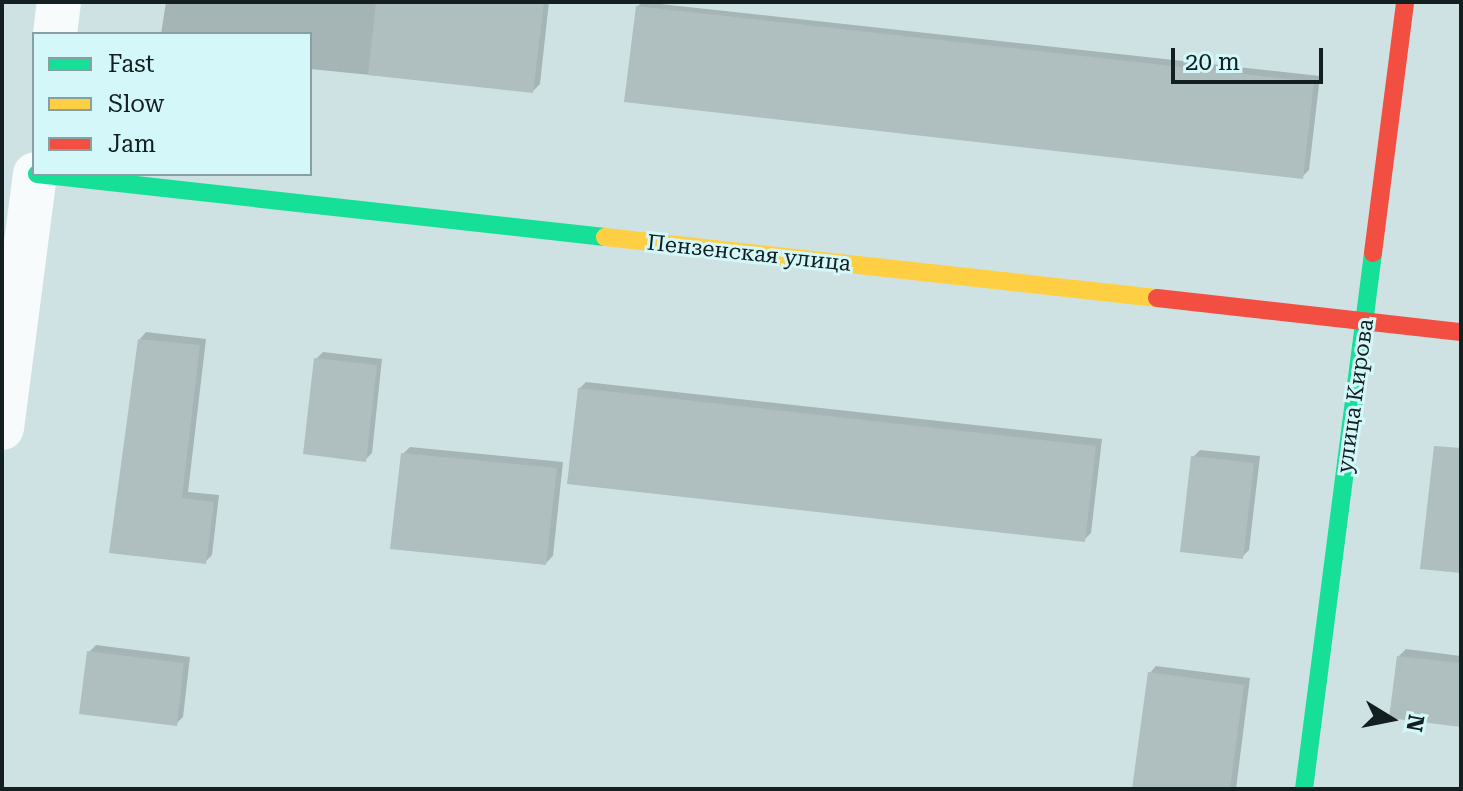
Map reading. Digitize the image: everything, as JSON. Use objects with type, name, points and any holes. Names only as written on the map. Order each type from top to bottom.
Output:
[{"type":"street","points":[[55,32],[59,2]]},
{"type":"street","name":"улица Кирова","points":[[1304,789],[1405,2]]},
{"type":"street","points":[[2,428],[29,173]]},
{"type":"street","name":"Пензенская улица","points":[[56,176],[1461,332]]},
{"type":"building","points":[[376,2],[544,2],[533,93],[368,75]]},
{"type":"building","points":[[636,6],[1314,82],[1303,179],[624,102]]},
{"type":"building","points":[[138,339],[200,345],[182,498],[214,502],[206,564],[109,553]]},
{"type":"building","points":[[314,358],[377,365],[366,462],[303,454]]},
{"type":"building","points":[[578,388],[1096,446],[1085,542],[567,484]]},
{"type":"building","points":[[1434,446],[1461,448],[1461,573],[1420,569]]},
{"type":"building","points":[[401,453],[557,468],[546,565],[390,549]]},
{"type":"building","points":[[1191,456],[1254,463],[1243,559],[1180,552]]},
{"type":"building","points":[[87,651],[184,663],[177,726],[79,714]]},
{"type":"building","points":[[1397,656],[1461,663],[1461,727],[1389,718]]},
{"type":"building","points":[[1148,672],[1244,685],[1230,789],[1132,789]]},
{"type":"traffic: fast","points":[[55,176],[605,237]]},
{"type":"traffic: fast","points":[[1304,789],[1373,253]]},
{"type":"traffic: slow","points":[[605,237],[1157,298]]},
{"type":"traffic: jam","points":[[1373,253],[1405,2]]},
{"type":"traffic: jam","points":[[1157,298],[1461,332]]}]
